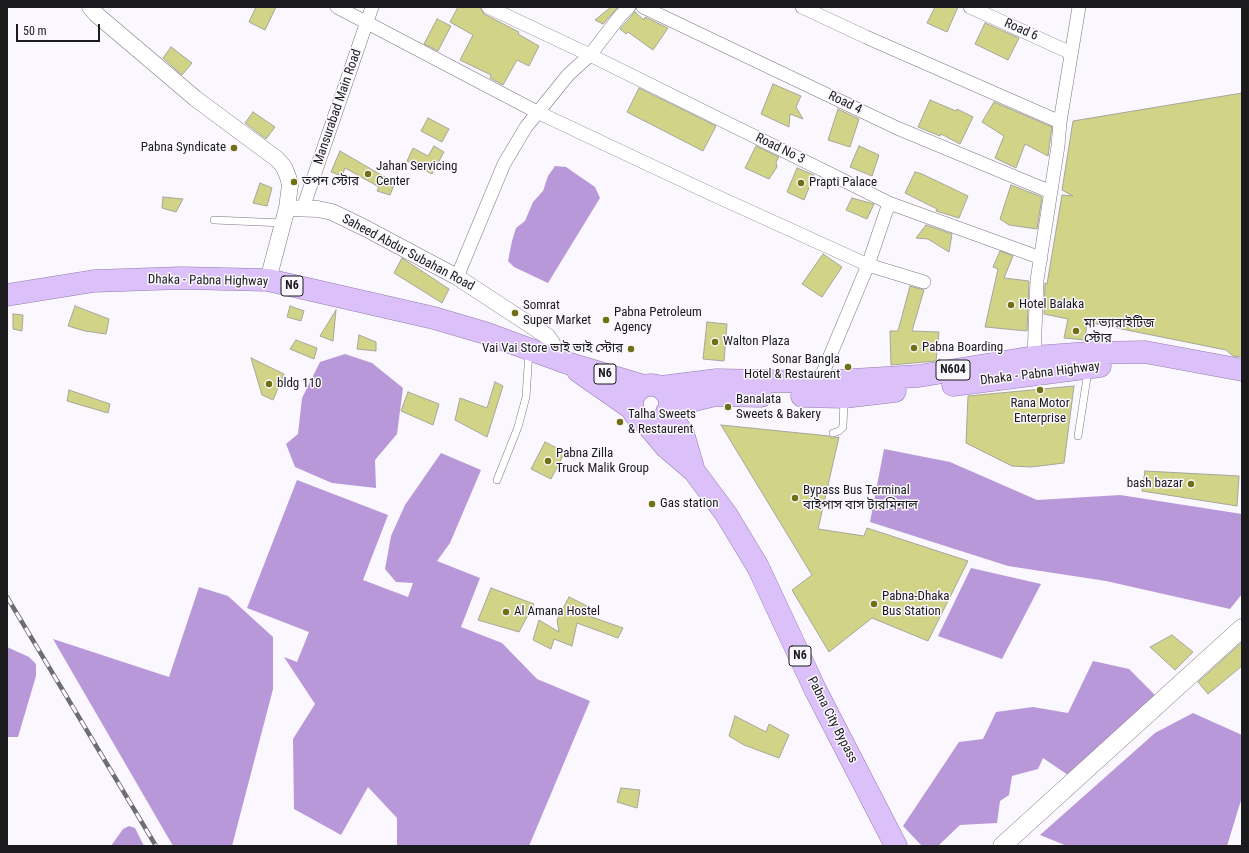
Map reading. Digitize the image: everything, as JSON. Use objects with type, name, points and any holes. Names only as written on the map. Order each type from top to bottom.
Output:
[{"type":"highway","name":"Dhaka - Pabna Highway","points":[[7,294],[94,281],[181,278],[268,280],[434,318],[486,333],[660,398],[716,388],[919,376],[958,377],[1034,357],[1089,360],[1143,358],[1242,370]]},
{"type":"highway","name":"Dhaka - Pabna Highway","points":[[1143,358],[1242,383]]},
{"type":"highway","name":"Dhaka - Pabna Highway","points":[[560,360],[638,415]]},
{"type":"highway","name":"Dhaka - Pabna Highway","points":[[716,388],[844,397],[958,377],[1089,360]]},
{"type":"highway","points":[[638,415],[636,391],[660,398]]},
{"type":"highway","name":"N604","points":[[638,415],[658,421],[660,398]]},
{"type":"highway","name":"Pabna City Bypass","points":[[660,398],[683,433],[694,471]]},
{"type":"highway","name":"Pabna City Bypass","points":[[638,415],[666,447],[694,471],[726,514],[758,567],[815,689],[896,846]]},
{"type":"main road","points":[[1002,846],[1242,628]]},
{"type":"street","points":[[90,7],[96,14],[196,99],[277,159],[284,167],[290,185],[287,208],[268,280]]},
{"type":"street","points":[[337,7],[537,112],[868,265],[924,282]]},
{"type":"street","name":"Mansurabad Main Road","points":[[303,208],[351,66],[368,23],[372,7]]},
{"type":"street","name":"Road No 3","points":[[488,7],[590,55],[889,203],[1041,258]]},
{"type":"street","points":[[457,277],[504,164],[537,112],[568,75],[590,55],[620,16],[629,7]]},
{"type":"street","name":"Road 4","points":[[643,7],[897,128],[1051,192]]},
{"type":"street","points":[[802,7],[866,37],[1060,122]]},
{"type":"street","name":"Road 6","points":[[970,7],[1071,53]]},
{"type":"street","points":[[1034,357],[1038,280],[1078,7]]},
{"type":"street","points":[[819,382],[868,265],[889,203]]},
{"type":"street","name":"Saheed Abdur Subahan Road","points":[[287,208],[303,208],[332,212],[366,228],[457,277],[547,336],[560,360]]},
{"type":"lane","points":[[214,220],[283,223]]},
{"type":"lane","points":[[497,480],[518,427],[526,397],[530,349]]},
{"type":"lane","points":[[1078,436],[1089,360]]},
{"type":"lane","points":[[833,433],[839,431],[842,427],[844,397]]},
{"type":"shaded area","points":[[555,166],[566,167],[595,187],[600,198],[548,283],[514,267],[508,261],[516,228],[525,221],[533,202],[543,191],[548,176]]},
{"type":"shaded area","points":[[345,354],[372,363],[403,388],[397,434],[375,460],[376,488],[332,483],[295,467],[286,444],[298,434],[302,398],[320,362]]},
{"type":"shaded area","points":[[884,449],[950,462],[1037,500],[1120,495],[1242,514],[1242,594],[1230,609],[1106,581],[1008,566],[870,522]]},
{"type":"shaded area","points":[[441,453],[481,470],[450,543],[437,561],[480,578],[461,627],[502,643],[537,679],[590,701],[529,846],[397,846],[397,818],[368,787],[341,835],[294,809],[293,739],[315,704],[284,657],[297,662],[309,632],[247,608],[297,480],[388,515],[363,580],[408,597],[413,583],[396,582],[385,569],[391,536],[405,505]]},
{"type":"shaded area","points":[[971,568],[1041,584],[1002,659],[938,636]]},
{"type":"shaded area","points":[[199,587],[228,596],[273,637],[273,689],[232,846],[173,846],[53,639],[169,677]]},
{"type":"shaded area","points":[[7,647],[29,657],[36,664],[36,676],[18,737],[7,737]]},
{"type":"shaded area","points":[[1093,661],[1129,669],[1156,696],[1068,775],[1043,758],[1038,769],[1012,776],[1009,795],[1000,801],[997,823],[960,825],[938,846],[922,846],[903,826],[959,742],[983,739],[996,712],[1033,707],[1068,713]]},
{"type":"shaded area","points":[[1193,713],[1242,735],[1242,797],[1227,846],[1067,846],[1040,835],[1155,733]]},
{"type":"shaded area","points":[[129,826],[135,828],[144,846],[111,846],[123,829]]},
{"type":"building","points":[[256,7],[276,7],[265,30],[249,22]]},
{"type":"building","points":[[458,7],[480,7],[484,14],[519,32],[518,34],[539,46],[529,66],[517,60],[503,85],[490,78],[491,75],[460,60],[473,35],[450,22]]},
{"type":"building","points":[[611,7],[618,7],[603,24],[595,20]]},
{"type":"building","points":[[935,7],[958,7],[947,32],[927,23]]},
{"type":"building","points":[[635,12],[644,20],[645,17],[668,28],[653,50],[628,32],[626,34],[620,29]]},
{"type":"building","points":[[437,19],[451,26],[438,51],[424,44]]},
{"type":"building","points":[[985,23],[1019,38],[1008,60],[975,44]]},
{"type":"building","points":[[171,47],[192,63],[182,75],[163,58]]},
{"type":"building","points":[[773,84],[801,96],[796,107],[803,119],[790,114],[789,127],[761,114]]},
{"type":"building","points":[[639,88],[716,126],[703,151],[627,112]]},
{"type":"building","points":[[1242,93],[1242,357],[1233,356],[1226,350],[1087,322],[1085,340],[1064,338],[1068,319],[1044,314],[1045,283],[1047,284],[1062,195],[1073,196],[1062,190],[1073,121]]},
{"type":"building","points":[[930,100],[956,111],[957,109],[973,117],[960,144],[941,134],[940,136],[918,127]]},
{"type":"building","points":[[994,102],[1052,127],[1048,156],[1025,144],[1016,168],[995,158],[1004,136],[982,122]]},
{"type":"building","points":[[838,109],[859,119],[850,147],[828,140]]},
{"type":"building","points":[[253,112],[275,127],[266,139],[245,123]]},
{"type":"building","points":[[428,118],[449,129],[442,142],[421,131]]},
{"type":"building","points":[[434,146],[444,152],[432,174],[407,161],[413,148],[428,156]]},
{"type":"building","points":[[756,146],[779,157],[776,162],[777,167],[769,179],[745,168]]},
{"type":"building","points":[[859,146],[879,155],[872,176],[850,167]]},
{"type":"building","name":"Jahan Servicing Center","points":[[340,151],[395,183],[390,195],[377,191],[379,187],[345,168],[342,176],[331,172]]},
{"type":"building","name":"Prapti Palace","points":[[797,168],[814,175],[804,200],[787,192]]},
{"type":"building","points":[[915,172],[968,196],[959,218],[936,211],[937,209],[905,193]]},
{"type":"building","points":[[260,183],[272,188],[267,206],[253,203]]},
{"type":"building","points":[[1011,185],[1042,197],[1037,229],[1009,225],[1000,219]]},
{"type":"building","points":[[163,197],[183,199],[176,212],[162,208]]},
{"type":"building","points":[[852,198],[874,204],[867,219],[846,210]]},
{"type":"building","points":[[926,225],[952,234],[949,252],[928,239],[916,238]]},
{"type":"building","name":"Hotel Balaka","points":[[1000,251],[1013,256],[1004,278],[1029,281],[1027,331],[985,327],[998,269],[993,267]]},
{"type":"building","points":[[823,254],[842,267],[822,297],[802,284]]},
{"type":"building","points":[[402,258],[449,289],[442,303],[394,273]]},
{"type":"building","name":"Pabna Boarding","points":[[910,286],[924,290],[912,331],[939,332],[936,361],[891,365],[890,331],[898,331]]},
{"type":"building","points":[[75,306],[109,319],[106,334],[85,331],[68,326]]},
{"type":"building","points":[[290,306],[304,311],[301,321],[287,317]]},
{"type":"building","points":[[336,310],[333,341],[320,336]]},
{"type":"building","points":[[13,314],[23,315],[22,331],[13,329]]},
{"type":"building","name":"Walton Plaza","points":[[707,322],[727,324],[724,361],[703,359]]},
{"type":"building","points":[[359,335],[376,342],[376,351],[357,349]]},
{"type":"building","points":[[296,340],[317,348],[314,359],[290,349]]},
{"type":"building","name":"bldg 110","points":[[251,358],[284,374],[273,400],[262,395]]},
{"type":"building","points":[[495,382],[503,386],[487,437],[455,420],[460,398],[487,408]]},
{"type":"building","points":[[1074,386],[1064,463],[1031,467],[1012,466],[966,443],[968,396]]},
{"type":"building","points":[[69,390],[110,404],[108,413],[67,401]]},
{"type":"building","points":[[408,392],[439,404],[433,425],[401,411]]},
{"type":"building","name":"Pabna-Dhaka Bus Station","points":[[721,425],[829,436],[832,438],[839,437],[818,529],[864,536],[867,528],[968,561],[928,641],[872,618],[829,652],[792,590],[812,575]]},
{"type":"building","name":"Pabna Zilla Truck Malik Group","points":[[545,442],[565,452],[551,479],[531,469]]},
{"type":"building","name":"bash bazar","points":[[1145,471],[1239,476],[1237,506],[1142,491]]},
{"type":"building","name":"Al Amana Hostel","points":[[491,588],[534,604],[519,632],[478,620]]},
{"type":"building","points":[[569,597],[593,609],[589,616],[623,628],[618,638],[577,623],[572,646],[554,639],[551,649],[533,640],[539,620],[559,632],[557,620]]},
{"type":"building","points":[[1172,635],[1193,652],[1175,670],[1150,647]]},
{"type":"building","points":[[1242,642],[1242,666],[1208,694],[1198,682]]},
{"type":"building","points":[[735,716],[766,732],[769,724],[789,735],[779,758],[744,745],[729,736]]},
{"type":"building","points":[[621,788],[640,790],[637,808],[617,802]]},
{"type":"railway","points":[[7,597],[156,846]]},
{"type":"place","name":"Pabna Syndicate","points":[[234,148]]},
{"type":"place","name":"Jahan Servicing Center","points":[[368,174]]},
{"type":"place","name":"তপন স্টোর","points":[[294,182]]},
{"type":"place","name":"Prapti Palace","points":[[801,183]]},
{"type":"place","name":"Hotel Balaka","points":[[1011,305]]},
{"type":"place","name":"Somrat Super Market","points":[[515,313]]},
{"type":"place","name":"Pabna Petroleum Agency","points":[[606,320]]},
{"type":"place","name":"মা ভ‍্যারাইটিজ স্টোর","points":[[1076,331]]},
{"type":"place","name":"Walton Plaza","points":[[715,342]]},
{"type":"place","name":"Pabna Boarding","points":[[914,348]]},
{"type":"place","name":"Vai Vai Store ভাই ভাই স্টোর","points":[[631,349]]},
{"type":"place","name":"Sonar Bangla Hotel & Restaurent","points":[[848,367]]},
{"type":"place","name":"bldg 110","points":[[269,384]]},
{"type":"place","name":"Rana Motor Enterprise","points":[[1040,390]]},
{"type":"place","name":"Banalata Sweets & Bakery","points":[[728,407]]},
{"type":"place","name":"Talha Sweets & Restaurent","points":[[620,422]]},
{"type":"place","name":"Pabna Zilla Truck Malik Group","points":[[548,461]]},
{"type":"place","name":"bash bazar","points":[[1191,484]]},
{"type":"place","name":"Bypass Bus Terminal বাইপাস বাস টারমিনাল","points":[[795,498]]},
{"type":"place","name":"Gas station","points":[[652,504]]},
{"type":"place","name":"Pabna-Dhaka Bus Station","points":[[874,604]]},
{"type":"place","name":"Al Amana Hostel","points":[[506,612]]}]
